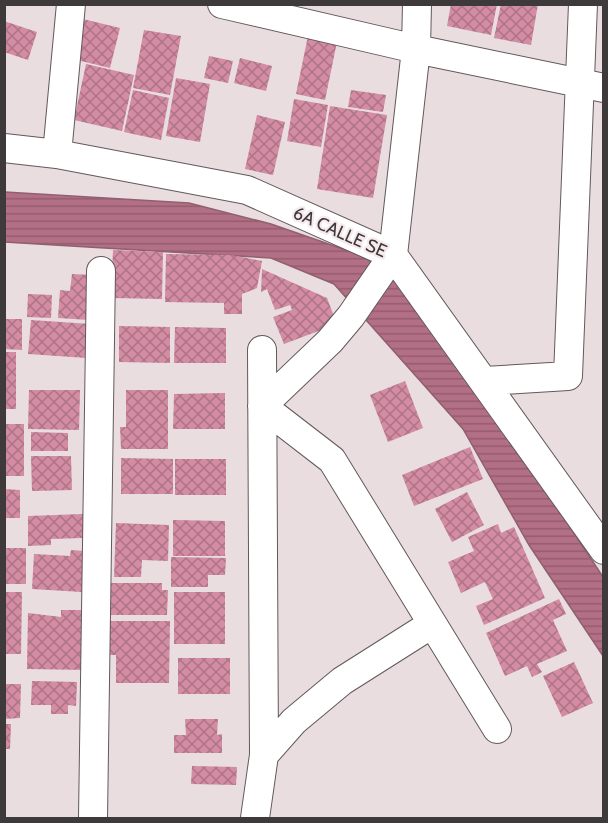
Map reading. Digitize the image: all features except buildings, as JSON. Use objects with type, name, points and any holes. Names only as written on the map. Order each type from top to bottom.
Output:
[{"type":"street","points":[[57,154],[71,4]]},
{"type":"street","points":[[222,4],[416,49],[592,86]]},
{"type":"street","points":[[262,406],[330,341],[351,316],[388,262],[416,49],[417,4]]},
{"type":"street","points":[[485,381],[568,376],[592,86],[583,4]]},
{"type":"street","name":"6A CALLE SE","points":[[4,148],[57,154],[247,190],[388,262],[485,381],[603,550]]},
{"type":"street","points":[[93,819],[101,271]]},
{"type":"street","points":[[255,819],[264,755],[262,350]]},
{"type":"street","points":[[262,406],[332,460],[497,729]]},
{"type":"street","points":[[264,755],[294,721],[342,681],[432,624]]},
{"type":"shaded area","points":[[5,192],[189,203],[271,224],[363,256],[394,280],[537,477],[603,577],[603,656],[529,545],[463,429],[334,284],[271,258],[5,242]]}]
